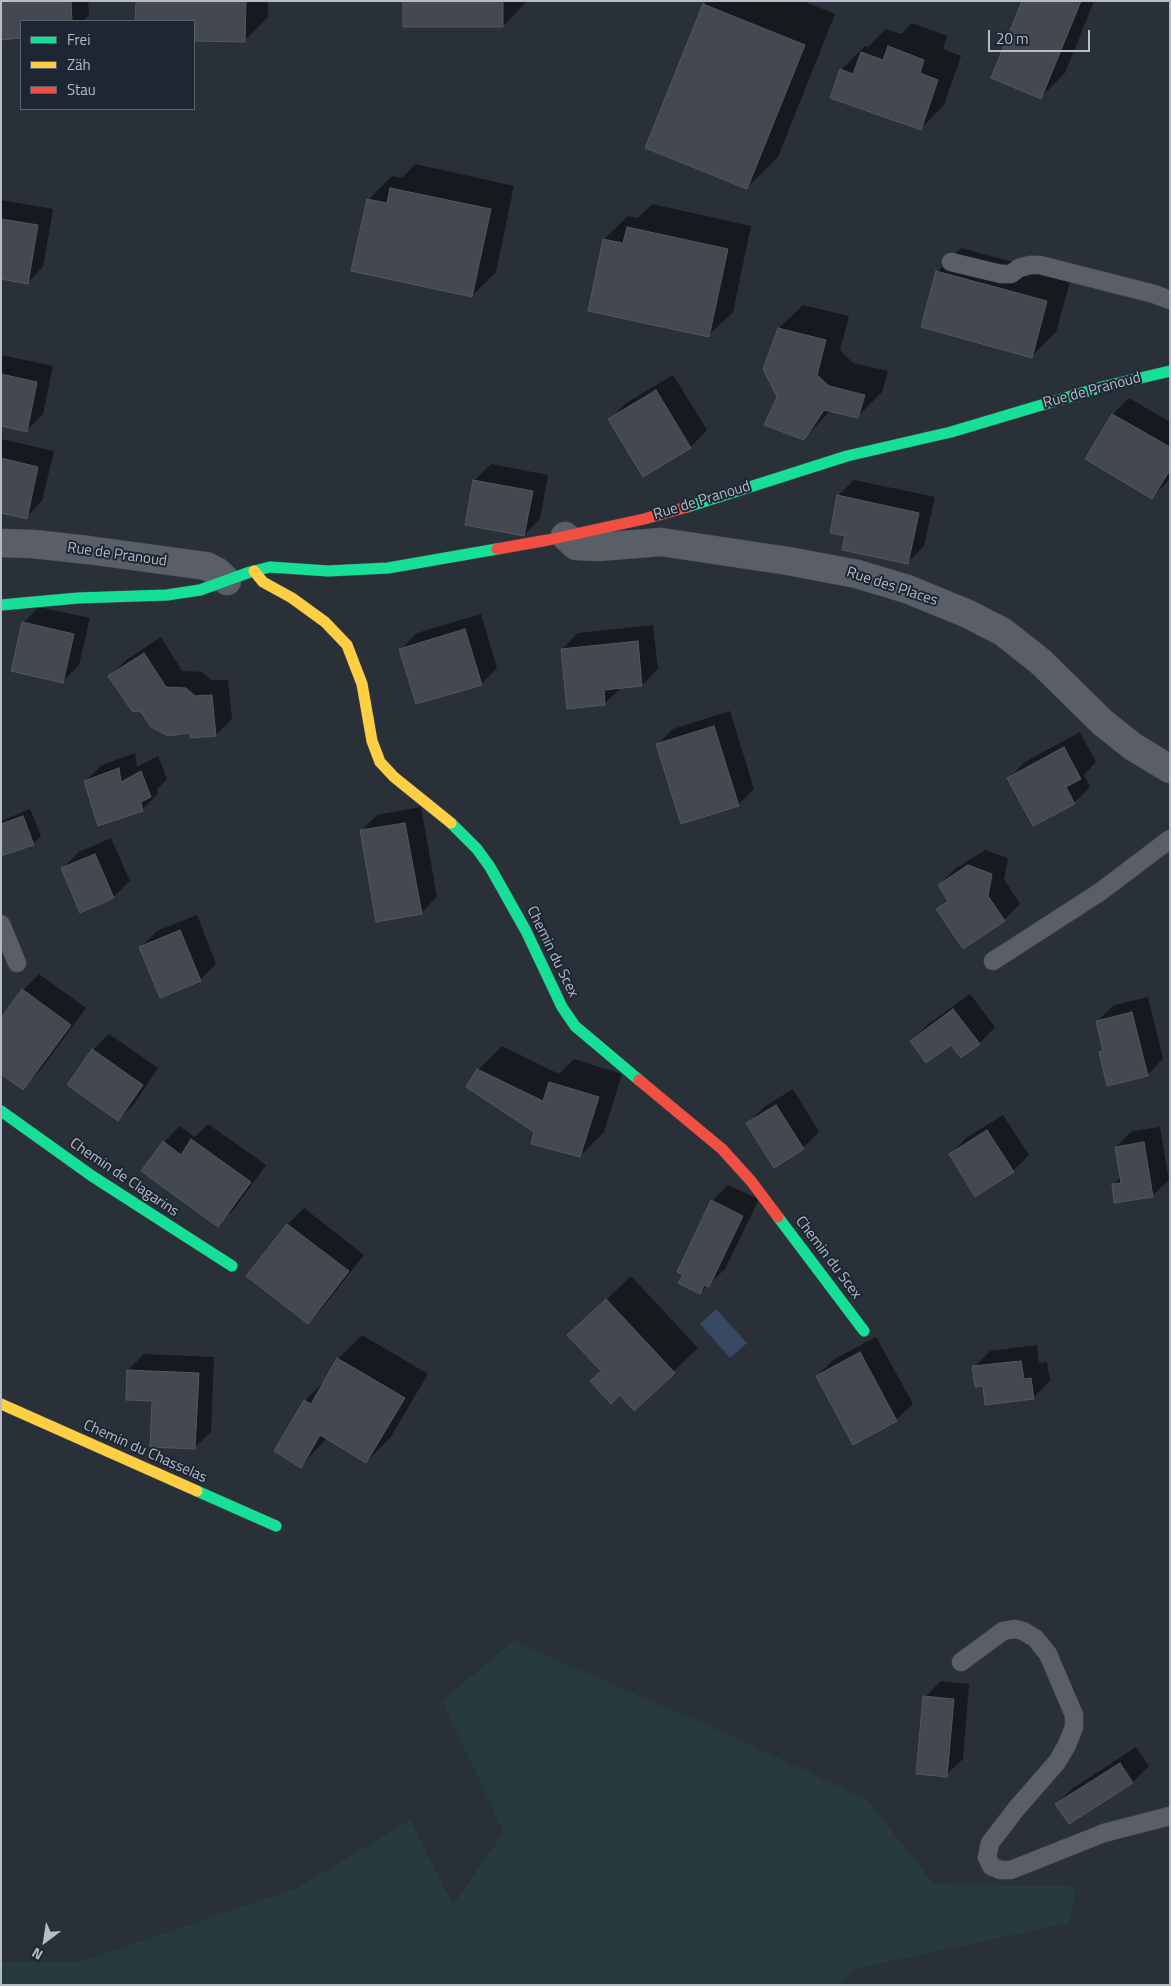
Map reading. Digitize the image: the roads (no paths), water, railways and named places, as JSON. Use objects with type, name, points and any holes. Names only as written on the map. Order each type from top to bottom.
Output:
[{"type":"street","name":"Rue de Pranoud","points":[[1,605],[78,598],[167,595],[193,591],[254,571],[270,568],[328,571],[388,568],[565,536],[644,519],[700,504],[847,456],[951,432],[1102,386],[1170,370]]},
{"type":"street","name":"Rue des Places","points":[[565,536],[576,546],[661,542],[788,561],[857,574],[907,589],[968,614],[1003,632],[1041,662],[1102,722],[1132,746],[1170,769]]},
{"type":"street","name":"Rue de Pranoud","points":[[1,543],[33,544],[88,550],[206,566],[218,572],[227,581]]},
{"type":"street","name":"Chemin du Scex","points":[[254,571],[263,582],[292,598],[325,622],[346,646],[362,684],[372,741],[380,762],[394,777],[461,831],[477,849],[490,867],[526,931],[562,1007],[572,1022],[622,1068],[689,1120],[722,1149],[751,1181],[864,1331]]},
{"type":"street","name":"Chemin de Clagarins","points":[[1,1111],[107,1186],[232,1266]]},
{"type":"street","name":"Chemin du Chasselas","points":[[1,1404],[276,1526]]},
{"type":"lane","points":[[951,262],[1001,274],[1011,274],[1019,268],[1040,265],[1154,294],[1170,300]]},
{"type":"lane","points":[[993,962],[1100,892],[1170,840]]},
{"type":"lane","points":[[1,924],[17,963]]},
{"type":"lane","points":[[961,1662],[1004,1631],[1015,1629],[1023,1631],[1036,1638],[1048,1654],[1074,1715],[1074,1728],[1068,1745],[1057,1762],[1016,1809],[990,1844],[987,1857],[991,1866],[1000,1870],[1011,1870],[1104,1833],[1170,1816]]},
{"type":"water","points":[[716,1309],[747,1343],[730,1358],[700,1324]]}]
